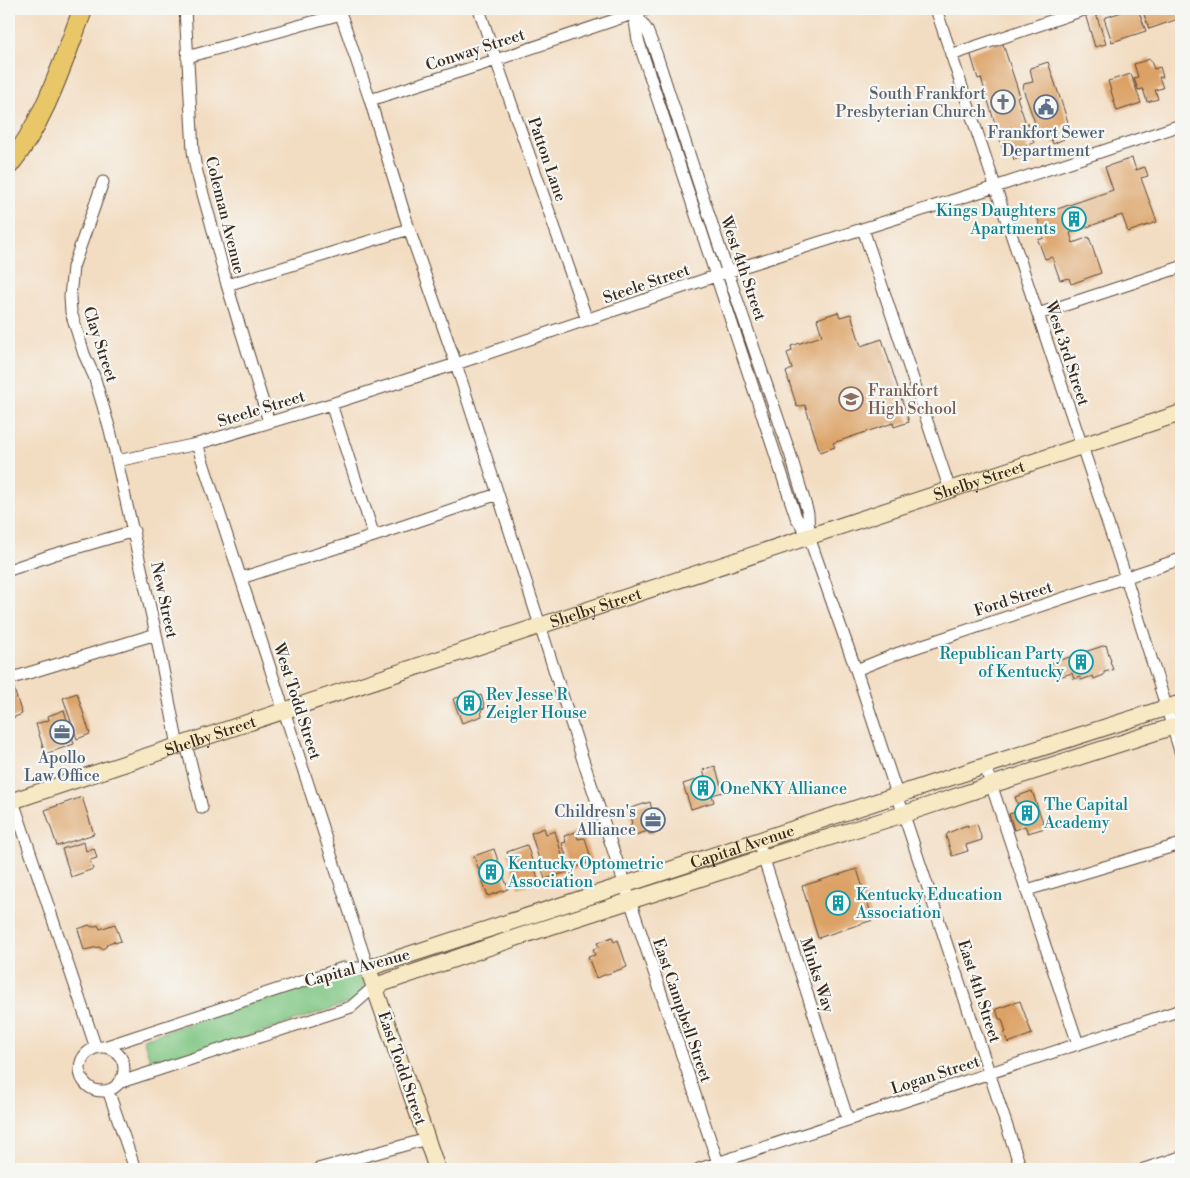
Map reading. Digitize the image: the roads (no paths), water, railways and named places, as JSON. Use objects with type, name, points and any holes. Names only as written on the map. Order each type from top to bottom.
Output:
[{"type":"main road","points":[[9,165],[18,154],[48,100],[82,9]]},
{"type":"main road","name":"Shelby Street","points":[[11,802],[1181,413]]},
{"type":"main road","name":"Capital Avenue","points":[[368,968],[1174,706]]},
{"type":"main road","name":"Capital Avenue","points":[[375,986],[630,901],[1177,725]]},
{"type":"main road","name":"East Todd Street","points":[[368,968],[437,1169]]},
{"type":"street","name":"Coleman Avenue","points":[[185,9],[193,151],[196,169],[227,285],[269,422]]},
{"type":"street","name":"Patton Lane","points":[[479,9],[587,320]]},
{"type":"street","name":"Conway Street","points":[[370,100],[496,60],[634,11],[647,9]]},
{"type":"street","name":"West 3rd Street","points":[[936,9],[1126,578],[1174,706],[1181,754]]},
{"type":"street","points":[[952,56],[1086,9]]},
{"type":"street","name":"West 4th Street","points":[[634,11],[647,30],[656,53],[795,470],[808,513],[809,537]]},
{"type":"street","name":"West 4th Street","points":[[634,11],[638,40],[796,517],[809,537],[856,670],[897,795]]},
{"type":"street","points":[[187,57],[340,12]]},
{"type":"street","name":"East Campbell Street","points":[[340,12],[616,861],[719,1166]]},
{"type":"street","name":"Steele Street","points":[[117,460],[197,444],[330,404],[1181,125]]},
{"type":"street","name":"Clay Street","points":[[103,182],[73,267],[70,297],[71,312],[84,354],[104,405],[117,460]]},
{"type":"street","points":[[227,285],[409,229]]},
{"type":"street","points":[[863,229],[950,490]]},
{"type":"street","points":[[1038,314],[1181,267]]},
{"type":"street","points":[[330,404],[374,536]]},
{"type":"street","name":"West Todd Street","points":[[197,444],[368,968]]},
{"type":"street","name":"New Street","points":[[117,460],[182,745],[202,808]]},
{"type":"street","points":[[241,578],[498,494]]},
{"type":"street","points":[[9,570],[52,555],[134,532]]},
{"type":"street","name":"Ford Street","points":[[856,670],[906,651],[1181,559]]},
{"type":"street","points":[[9,679],[156,634]]},
{"type":"street","points":[[985,766],[1078,1044]]},
{"type":"street","name":"East 4th Street","points":[[897,795],[1021,1169]]},
{"type":"street","points":[[11,802],[90,1031],[100,1048]]},
{"type":"street","name":"Minks Way","points":[[758,840],[848,1120]]},
{"type":"street","points":[[1026,890],[1181,844]]},
{"type":"street","name":"Capital Avenue","points":[[100,1048],[343,968],[368,968]]},
{"type":"street","name":"Capital Avenue","points":[[108,1090],[118,1083],[351,1007],[375,986]]},
{"type":"street","name":"Logan Street","points":[[700,1169],[719,1166],[848,1120],[1181,1010]]},
{"type":"street","points":[[118,1083],[122,1077],[123,1064],[116,1053],[110,1049],[100,1048],[89,1051],[84,1056],[80,1067],[82,1080],[92,1088],[108,1090],[136,1169]]},
{"type":"street","points":[[318,1169],[427,1139]]},
{"type":"street","points":[[1144,1169],[1181,1157]]},
{"type":"place","name":"South Frankfort Presbyterian Church","points":[[1003,102]]},
{"type":"place","name":"Frankfort Sewer Department","points":[[1046,107]]},
{"type":"place","name":"Kings Daughters Apartments","points":[[1074,219]]},
{"type":"place","name":"Frankfort High School","points":[[851,399]]},
{"type":"place","name":"Republican Party of Kentucky","points":[[1081,662]]},
{"type":"place","name":"Rev Jesse R Zeigler House","points":[[469,703]]},
{"type":"place","name":"Apollo Law Office","points":[[62,732]]},
{"type":"place","name":"OneNKY Alliance","points":[[703,788]]},
{"type":"place","name":"The Capital Academy","points":[[1027,813]]},
{"type":"place","name":"Childresn's Alliance","points":[[653,820]]},
{"type":"place","name":"Kentucky Optometric Association","points":[[491,872]]},
{"type":"place","name":"Kentucky Education Association","points":[[838,903]]}]
